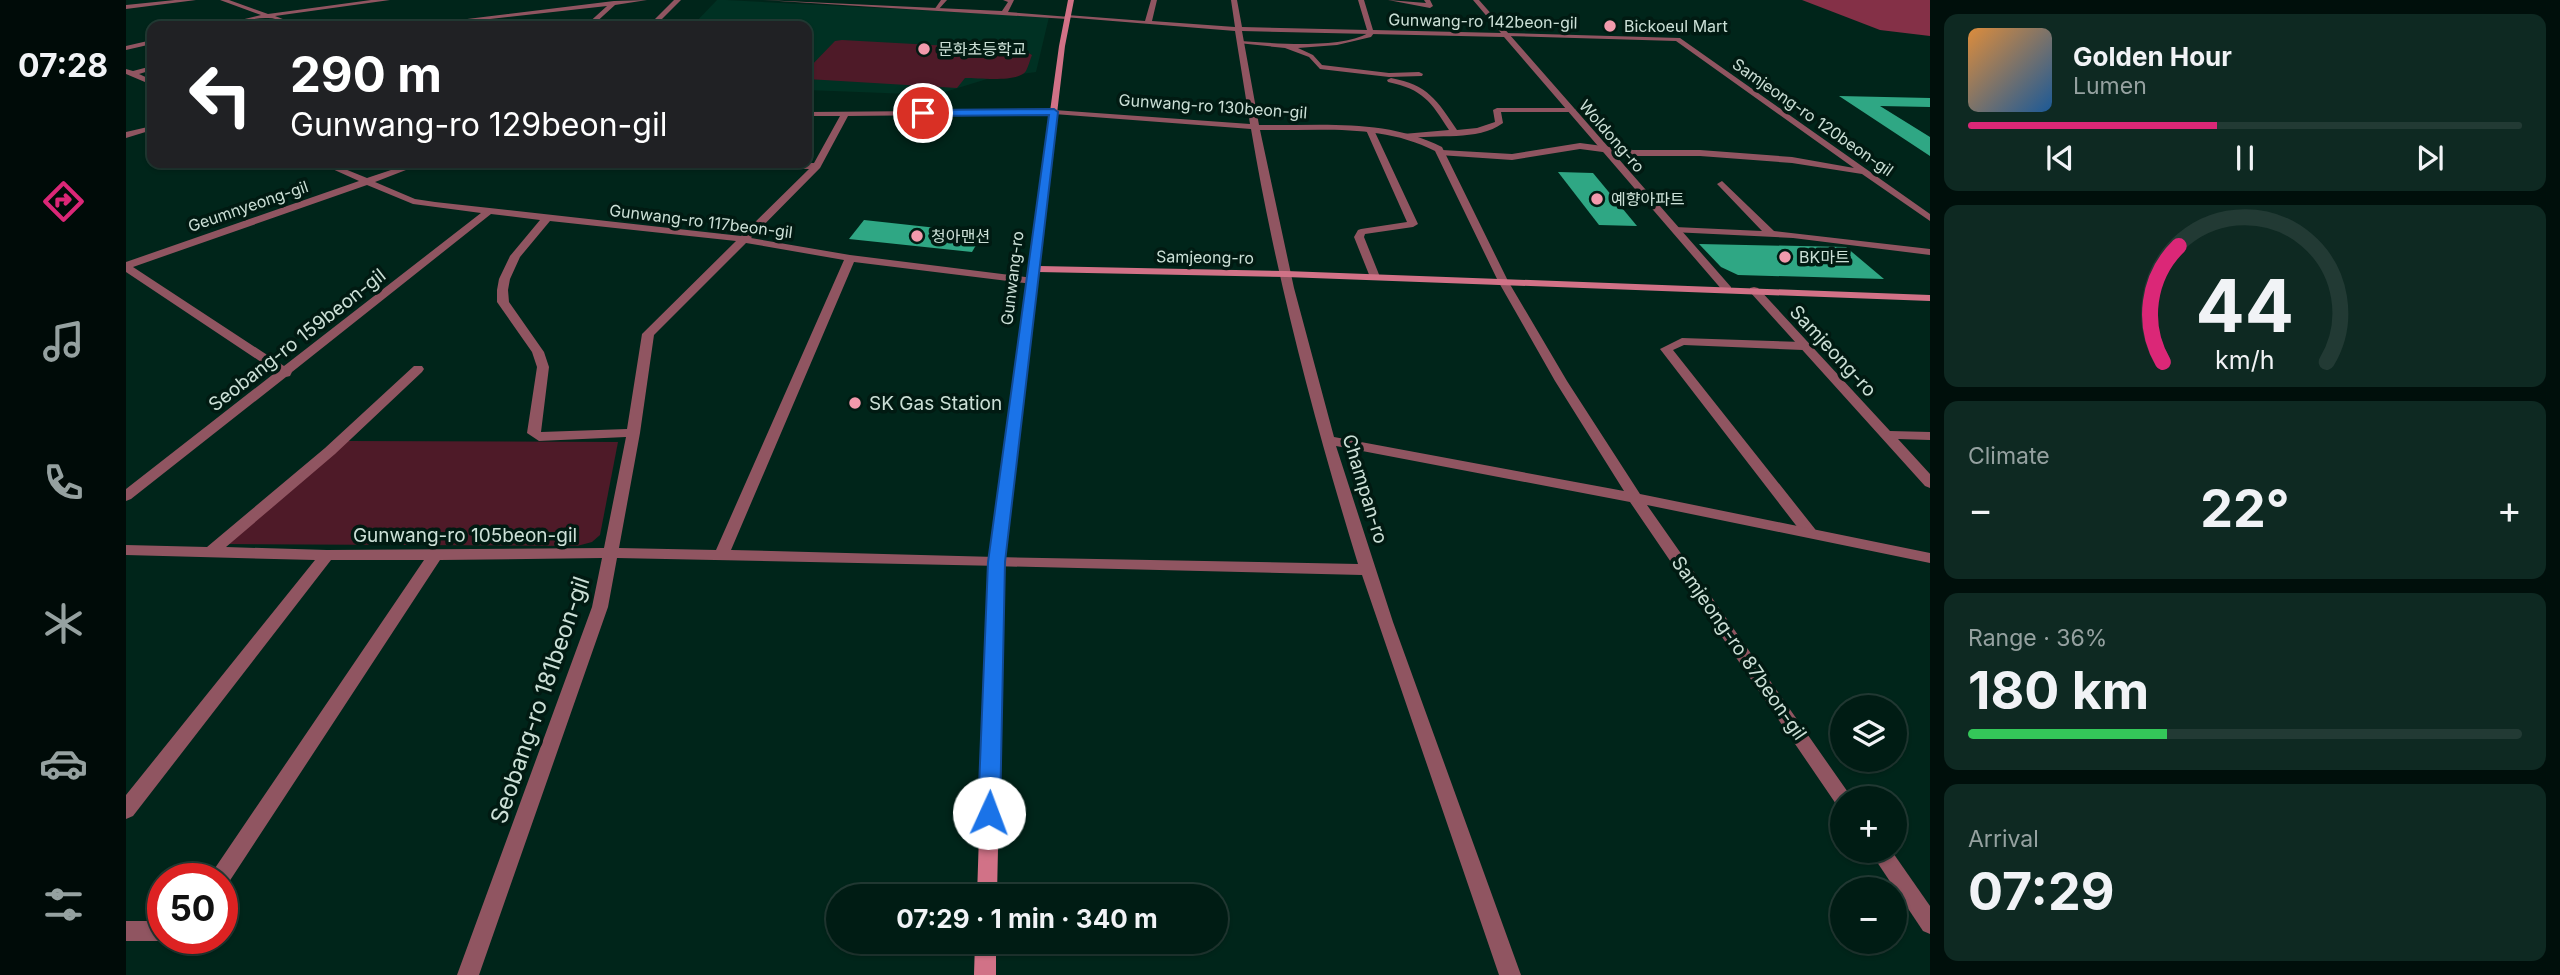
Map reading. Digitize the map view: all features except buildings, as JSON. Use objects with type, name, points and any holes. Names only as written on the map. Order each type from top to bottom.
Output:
[{"type":"main road","name":"Gunwang-ro","points":[[987,884],[996,562],[1054,112],[1067,17],[1072,0]]},
{"type":"main road","name":"Samjeong-ro","points":[[1034,275],[1286,274],[1930,298]]},
{"type":"main road","points":[[985,975],[986,954]]},
{"type":"street","points":[[126,7],[193,0]]},
{"type":"street","points":[[223,0],[284,21]]},
{"type":"street","points":[[241,21],[268,15],[387,0]]},
{"type":"street","points":[[454,21],[644,0]]},
{"type":"street","points":[[656,21],[678,0]]},
{"type":"street","name":"Gunwang-ro 142beon-gil","points":[[766,0],[1238,29],[1678,39]]},
{"type":"street","points":[[936,9],[944,0]]},
{"type":"street","points":[[1004,13],[1012,1],[1006,0]]},
{"type":"street","points":[[1148,22],[1154,0]]},
{"type":"street","name":"Champan-ro","points":[[1234,0],[1286,274],[1328,440],[1368,570],[1510,975]]},
{"type":"street","name":"Gunwang-ro 142beon-gil","points":[[1361,0],[1371,33]]},
{"type":"street","points":[[1391,0],[1430,6],[1427,0]]},
{"type":"street","name":"Woldong-ro","points":[[1476,0],[1727,289]]},
{"type":"street","points":[[594,21],[614,3]]},
{"type":"street","points":[[495,8],[496,16]]},
{"type":"street","points":[[1241,43],[1287,46],[1357,40],[1369,37],[1371,33]]},
{"type":"street","name":"Samjeong-ro 120beon-gil","points":[[1678,39],[1930,218]]},
{"type":"street","points":[[126,48],[147,43]]},
{"type":"street","points":[[1287,46],[1311,56],[1320,67],[1376,74],[1419,74]]},
{"type":"street","points":[[128,75],[147,69]]},
{"type":"street","points":[[1376,74],[1423,89],[1454,131]]},
{"type":"street","points":[[128,75],[147,80]]},
{"type":"street","points":[[1406,136],[1493,126],[1500,118],[1497,110],[1572,110]]},
{"type":"street","name":"Gunwang-ro 130beon-gil","points":[[812,114],[1054,112],[1256,127],[1370,130],[1406,136],[1432,145],[1442,153]]},
{"type":"street","name":"Seobang-ro 181beon-gil","points":[[468,975],[600,607],[633,433],[648,334],[817,166],[845,114]]},
{"type":"street","points":[[126,135],[147,129]]},
{"type":"street","points":[[1370,130],[1413,225],[1361,232],[1359,237],[1375,277]]},
{"type":"street","points":[[1503,281],[1442,153],[1512,157],[1563,146],[1604,148],[1633,153],[1717,154],[1792,160],[1868,174]]},
{"type":"street","points":[[812,166],[817,166]]},
{"type":"street","name":"Gunwang-ro 117beon-gil","points":[[334,168],[413,201],[742,239],[850,258],[1034,275]]},
{"type":"street","name":"Geumnyeong-gil","points":[[126,267],[405,168]]},
{"type":"street","points":[[1722,184],[1770,233]]},
{"type":"street","name":"Seobang-ro 159beon-gil","points":[[126,496],[489,211]]},
{"type":"street","points":[[547,218],[528,240],[504,281],[501,292],[503,302],[538,352],[544,367],[534,433],[538,437],[633,433]]},
{"type":"street","points":[[1675,230],[1770,233],[1930,252]]},
{"type":"street","points":[[721,556],[850,258]]},
{"type":"street","points":[[126,267],[286,373]]},
{"type":"street","name":"Samjeong-ro 87beon-gil","points":[[1503,281],[1561,381],[1636,498],[1835,786]]},
{"type":"street","name":"Samjeong-ro","points":[[1754,290],[1886,435]]},
{"type":"street","points":[[1803,346],[1682,341],[1666,349],[1810,533]]},
{"type":"street","points":[[209,553],[330,451],[418,369]]},
{"type":"street","points":[[1886,435],[1930,436]]},
{"type":"street","points":[[1886,435],[1930,483]]},
{"type":"street","points":[[1328,440],[1636,498],[1930,558]]},
{"type":"street","name":"Gunwang-ro 105beon-gil","points":[[126,550],[327,555],[611,554],[996,562]]},
{"type":"street","points":[[230,863],[436,554]]},
{"type":"street","points":[[126,810],[327,555]]},
{"type":"street","points":[[996,562],[1368,570]]},
{"type":"street","points":[[1888,863],[1930,924]]},
{"type":"street","points":[[126,931],[147,931]]},
{"type":"shaded area","name":"문화초등학교","points":[[717,0],[1049,17],[1036,72],[987,79],[935,95],[812,90],[812,21],[697,21]]},
{"type":"shaded area","points":[[1802,0],[1930,0],[1930,36],[1880,30]]},
{"type":"shaded area","points":[[835,41],[1023,50],[1032,55],[1022,75],[988,79],[965,78],[957,88],[812,79],[812,65]]},
{"type":"shaded area","points":[[347,441],[618,442],[600,535],[592,542],[577,546],[226,544]]},
{"type":"place","name":"Bickoeul Mart","points":[[1610,26]]},
{"type":"place","name":"문화초등학교","points":[[924,49]]},
{"type":"place","name":"예향아파트","points":[[1597,199]]},
{"type":"place","name":"청아맨션","points":[[917,236]]},
{"type":"place","name":"BK마트","points":[[1785,257]]},
{"type":"place","name":"SK Gas Station","points":[[855,403]]},
{"type":"route","points":[[923,113],[1054,112],[996,562],[989,813]]}]
